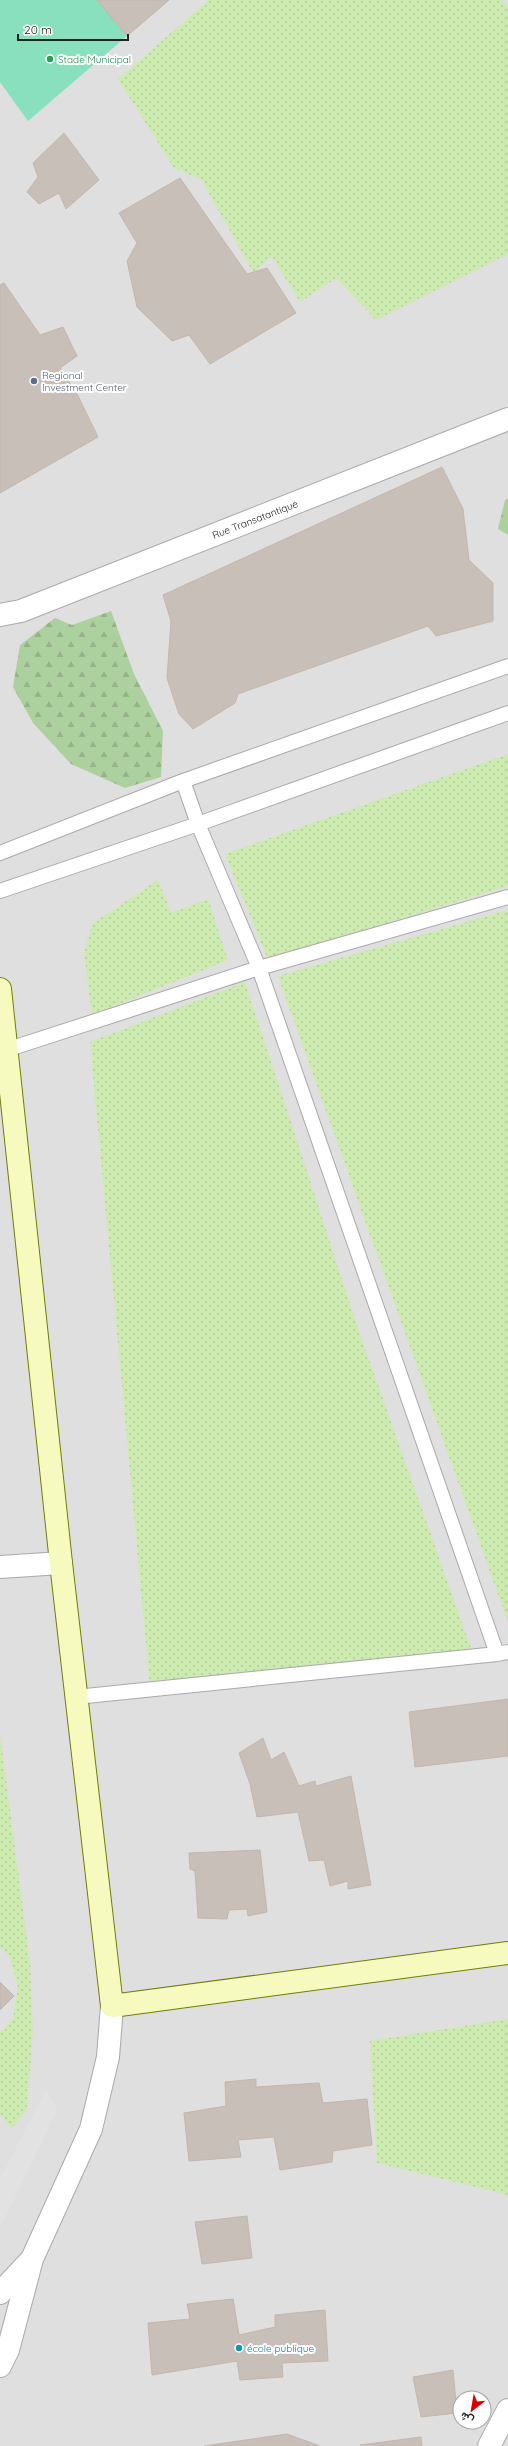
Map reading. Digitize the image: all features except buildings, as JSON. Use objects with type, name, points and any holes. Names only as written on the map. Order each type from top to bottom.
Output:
[{"type":"main road","points":[[0,989],[61,1563],[112,2006],[508,1953]]},
{"type":"street","name":"Rue Transatantique","points":[[0,615],[21,611],[508,419]]},
{"type":"street","points":[[0,1567],[61,1563]]},
{"type":"street","points":[[4,2358],[32,2259],[91,2129],[108,2057],[112,2006]]},
{"type":"street","points":[[0,2293],[32,2259]]},
{"type":"street","points":[[489,2446],[508,2410]]},
{"type":"lane","points":[[0,853],[183,781],[508,666]]},
{"type":"lane","points":[[0,891],[198,824],[508,713]]},
{"type":"lane","points":[[76,1697],[503,1653],[259,968],[198,824],[183,781]]},
{"type":"lane","points":[[6,1050],[259,968],[508,897]]},
{"type":"shaded area","points":[[0,0],[508,0],[508,2446],[0,2446]]},
{"type":"shaded area","points":[[47,2089],[57,2110],[0,2228],[0,2178]]},
{"type":"green space","name":"Stade Municipal","points":[[0,0],[169,0],[28,121],[0,82]]},
{"type":"green space","points":[[209,0],[503,0],[508,11],[508,254],[376,320],[336,278],[300,302],[272,256],[253,272],[201,179],[174,168],[118,79]]},
{"type":"green space","points":[[508,499],[508,535],[498,529],[505,500]]},
{"type":"green space","points":[[111,611],[134,674],[163,731],[161,777],[125,788],[71,764],[33,723],[13,687],[20,645],[55,618],[72,625]]},
{"type":"green space","points":[[508,754],[508,886],[268,959],[225,854]]},
{"type":"green space","points":[[158,880],[171,913],[208,899],[228,960],[92,1015],[84,953],[92,924]]},
{"type":"green space","points":[[508,910],[508,1622],[278,976]]},
{"type":"green space","points":[[245,982],[360,1334],[472,1651],[150,1686],[90,1042]]},
{"type":"green space","points":[[0,1734],[30,1963],[33,2031],[27,2109],[12,2128],[0,2114],[0,2033],[13,2019],[18,1986],[9,1956],[0,1947]]},
{"type":"green space","points":[[508,2019],[508,2195],[377,2163],[370,2041]]},
{"type":"place","name":"Stade Municipal","points":[[50,59]]},
{"type":"place","name":"Regional Investment Center","points":[[34,381]]},
{"type":"place","name":"école publique","points":[[239,2348]]}]
